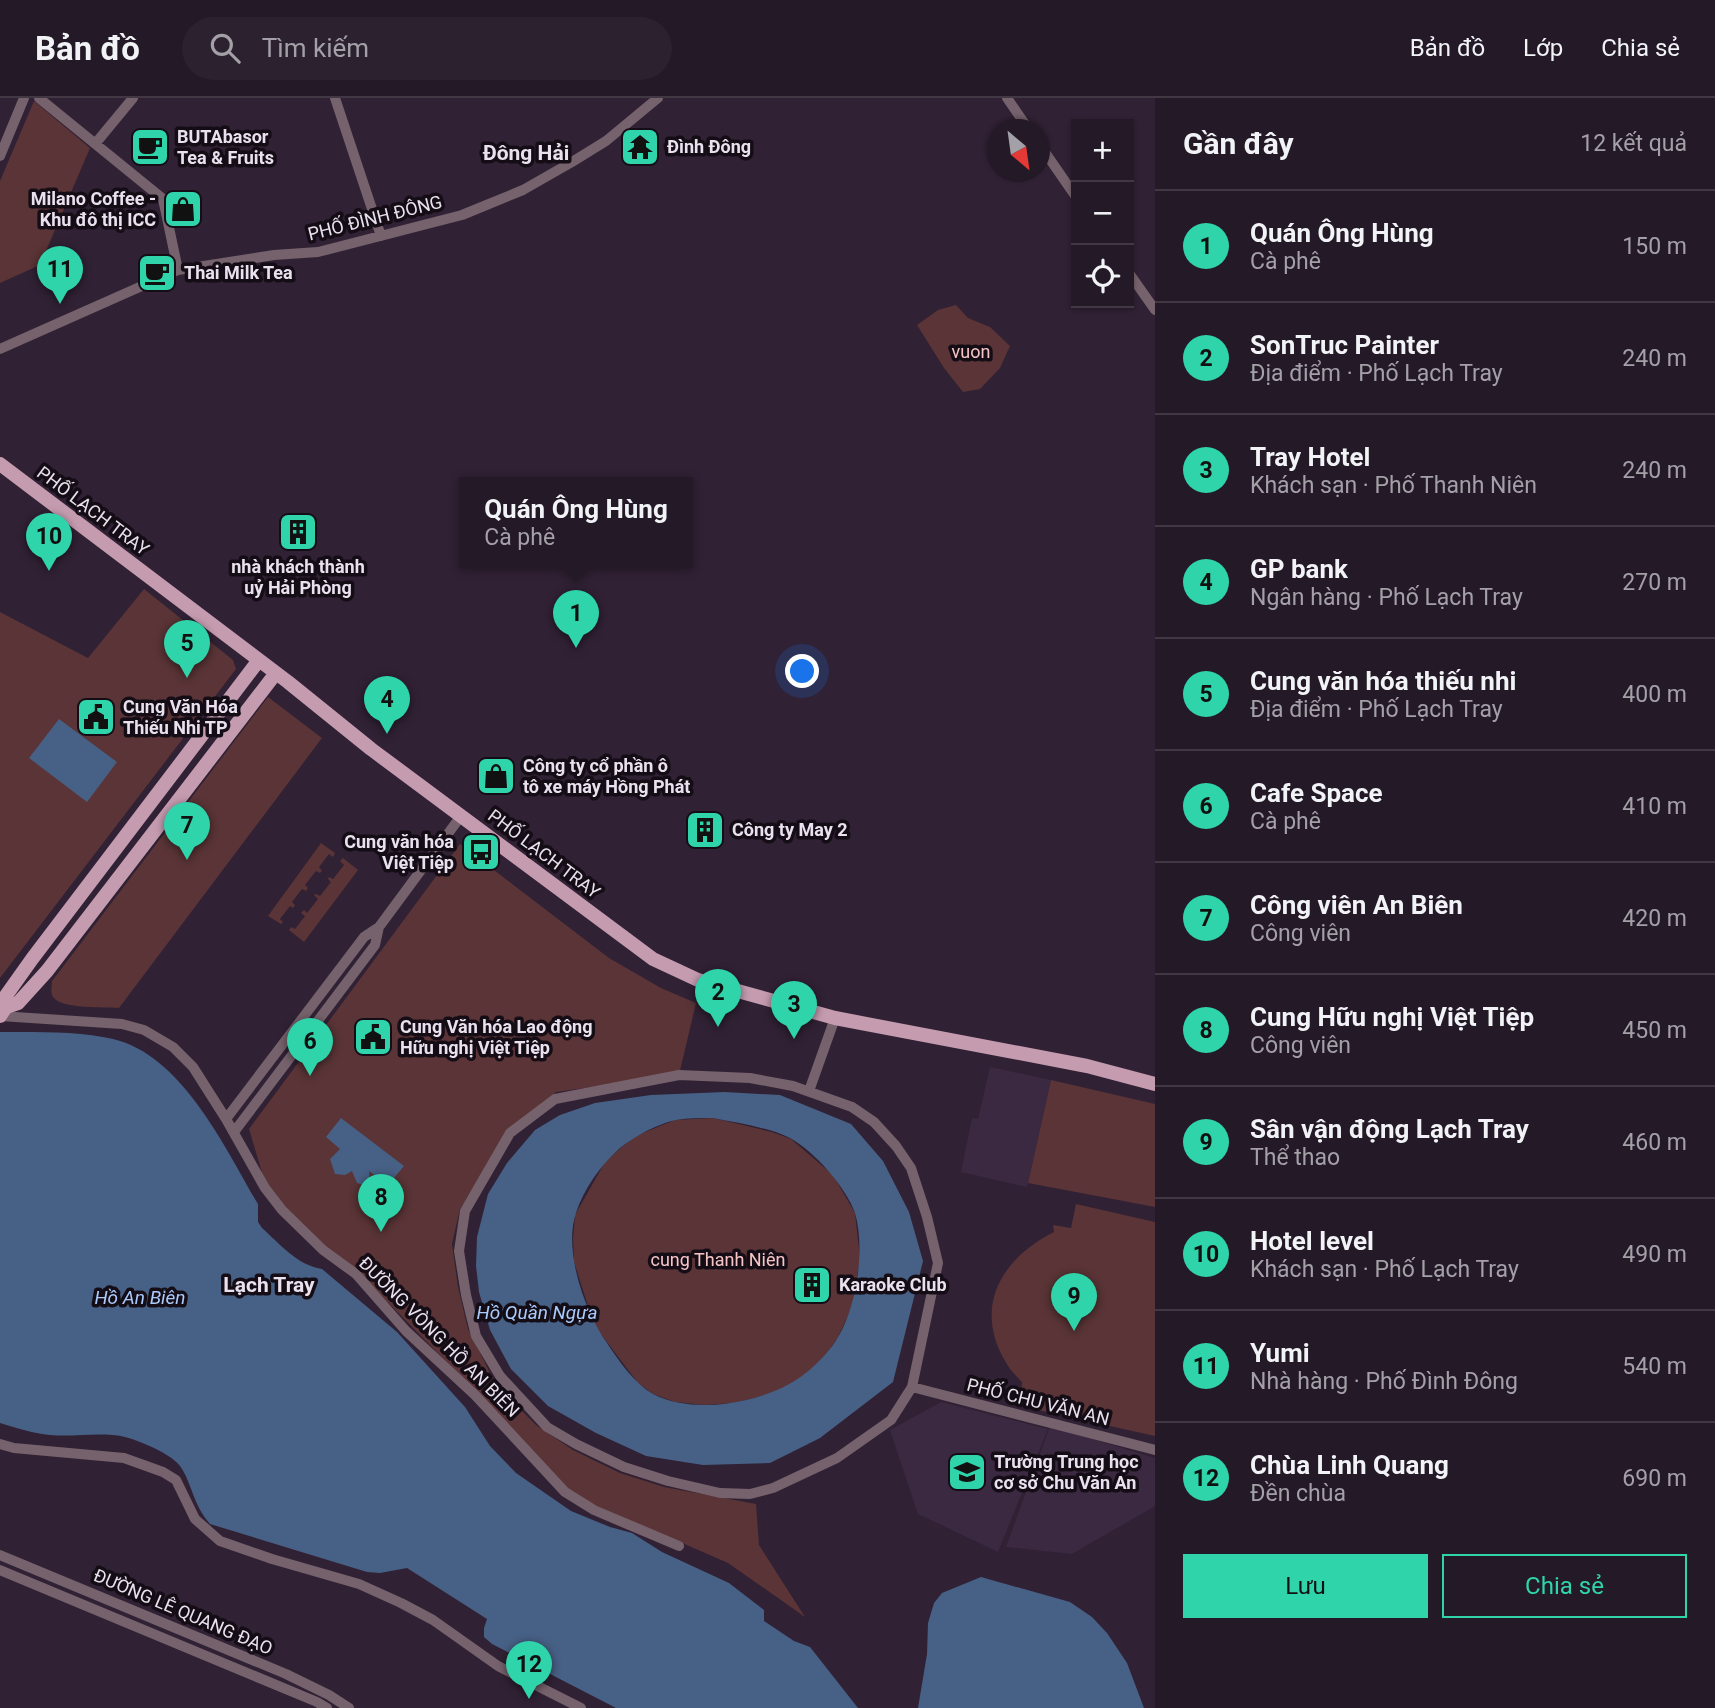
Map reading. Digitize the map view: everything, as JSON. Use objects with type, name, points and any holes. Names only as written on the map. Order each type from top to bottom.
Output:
[{"type":"main road","name":"PHỐ LẠCH TRAY","points":[[0,464],[276,673],[371,749],[653,959],[711,984],[835,1018],[1087,1066],[1155,1084]]},
{"type":"main road","points":[[2,1013],[5,997],[18,978],[259,660]]},
{"type":"main road","points":[[2,1013],[18,1003],[47,971],[276,673]]},
{"type":"main road","points":[[126,837],[141,849]]},
{"type":"street","points":[[0,156],[24,98]]},
{"type":"street","points":[[39,98],[163,199],[178,270]]},
{"type":"street","points":[[95,144],[133,98]]},
{"type":"street","points":[[335,98],[381,236]]},
{"type":"street","name":"PHỐ ĐÌNH ĐÔNG","points":[[0,349],[178,270],[274,255],[318,252],[462,215],[523,190],[606,141],[658,98]]},
{"type":"street","points":[[1007,98],[1021,119]]},
{"type":"street","points":[[1050,159],[1071,190]]},
{"type":"street","points":[[1134,281],[1155,310]]},
{"type":"street","points":[[226,1119],[364,937],[379,927],[461,816]]},
{"type":"street","points":[[234,1132],[375,944],[379,927]]},
{"type":"street","points":[[320,995],[331,1003]]},
{"type":"street","name":"ĐƯỜNG VÒNG HỒ AN BIÊN","points":[[2,1013],[122,1024],[144,1030],[173,1047],[193,1067],[265,1188],[295,1225],[356,1274],[406,1331],[475,1395],[565,1492],[594,1510],[679,1546]]},
{"type":"street","points":[[809,1091],[835,1018]]},
{"type":"street","points":[[287,1038],[298,1046]]},
{"type":"street","points":[[679,1075],[750,1078],[809,1091],[852,1107],[874,1122],[896,1146],[911,1168],[938,1263],[912,1387],[891,1420],[837,1458],[773,1488],[750,1494],[720,1493],[624,1467],[547,1427],[499,1376],[476,1336],[466,1295],[460,1251],[465,1211],[510,1133],[555,1099],[679,1075]]},
{"type":"street","name":"PHỐ CHU VĂN AN","points":[[912,1387],[1155,1450]]},
{"type":"street","points":[[0,1444],[14,1448],[124,1458],[163,1472],[176,1480],[195,1519],[220,1541],[359,1584],[401,1603],[433,1620],[498,1666],[581,1708]]},
{"type":"street","name":"ĐƯỜNG LÊ QUANG ĐẠO","points":[[0,1555],[286,1674],[330,1695],[349,1708]]},
{"type":"street","name":"ĐƯỜNG LÊ QUANG ĐẠO","points":[[0,1570],[327,1708]]},
{"type":"shaded area","points":[[990,1067],[1051,1080],[1027,1187],[961,1172],[972,1118],[978,1119]]},
{"type":"shaded area","name":"Trường Trung học cơ sở Chu Văn An","points":[[941,1402],[1048,1429],[998,1552],[918,1514],[890,1430]]},
{"type":"shaded area","points":[[1050,1426],[1155,1458],[1155,1506],[1072,1554],[1006,1547]]},
{"type":"green space","points":[[34,101],[90,148],[40,265],[0,283],[0,181]]},
{"type":"green space","name":"vuon","points":[[956,305],[968,318],[990,327],[1010,346],[1000,368],[980,389],[963,392],[917,325],[938,310]]},
{"type":"green space","points":[[144,589],[233,660],[236,669],[0,978],[0,612],[88,658]]},
{"type":"green space","points":[[268,697],[322,738],[119,1008],[65,1004],[58,1001],[52,995],[52,981]]},
{"type":"green space","points":[[321,843],[335,853],[333,857],[329,854],[319,867],[322,871],[316,871],[305,885],[308,888],[306,891],[302,889],[292,902],[295,905],[293,908],[290,906],[280,919],[283,922],[281,924],[268,916]]},
{"type":"green space","points":[[460,844],[609,958],[661,988],[696,1003],[679,1075],[556,1092],[509,1131],[460,1209],[452,1244],[468,1329],[496,1385],[536,1425],[573,1450],[620,1473],[664,1487],[756,1504],[759,1545],[805,1617],[728,1563],[565,1492],[476,1392],[358,1272],[325,1249],[280,1205],[263,1176],[249,1129]]},
{"type":"green space","points":[[343,858],[358,870],[304,942],[289,930],[291,927],[295,929],[305,916],[301,913],[304,910],[307,913],[318,899],[314,895],[320,896],[331,882],[329,877],[333,879],[344,865],[340,861]]},
{"type":"green space","points":[[1051,1080],[1155,1104],[1155,1207],[1028,1183]]},
{"type":"green space","name":"cung Thanh Niên","points":[[713,1118],[791,1139],[833,1175],[855,1213],[860,1258],[852,1308],[837,1339],[821,1361],[801,1379],[768,1395],[733,1403],[704,1405],[675,1402],[653,1394],[638,1383],[594,1325],[574,1262],[573,1239],[575,1215],[605,1162],[633,1137],[675,1120]]},
{"type":"green space","points":[[1076,1204],[1155,1222],[1155,1436],[1020,1406],[1022,1382],[1007,1364],[996,1341],[992,1321],[993,1303],[1007,1270],[1020,1255],[1054,1232],[1053,1225],[1071,1228]]},
{"type":"water","points":[[59,719],[117,762],[87,802],[29,758]]},
{"type":"water","name":"Hồ An Biên","points":[[0,1032],[57,1032],[100,1036],[138,1048],[160,1064],[181,1083],[216,1131],[258,1204],[258,1222],[262,1228],[297,1258],[322,1269],[397,1332],[465,1407],[490,1446],[516,1473],[571,1511],[632,1533],[662,1552],[729,1583],[764,1610],[764,1621],[794,1641],[810,1647],[858,1708],[616,1708],[492,1644],[484,1637],[487,1619],[407,1568],[380,1573],[367,1572],[210,1524],[180,1466],[149,1446],[119,1436],[51,1435],[0,1423]]},
{"type":"water","name":"Hồ Quần Ngựa","points":[[725,1092],[780,1095],[851,1124],[883,1161],[909,1212],[923,1261],[893,1382],[820,1438],[770,1463],[703,1465],[646,1456],[596,1433],[548,1406],[511,1369],[490,1330],[479,1292],[477,1237],[488,1194],[507,1163],[535,1130],[560,1115],[595,1103],[651,1095]],"holes":[[[713,1118],[781,1134],[809,1152],[828,1171],[851,1203],[858,1228],[859,1263],[853,1299],[841,1332],[824,1356],[805,1374],[784,1387],[746,1400],[711,1405],[687,1404],[664,1399],[639,1384],[607,1343],[591,1315],[578,1281],[572,1245],[573,1228],[579,1204],[588,1186],[620,1148],[654,1127],[669,1122]]]},
{"type":"water","points":[[341,1118],[404,1166],[388,1185],[369,1171],[370,1181],[364,1185],[357,1183],[352,1171],[345,1175],[335,1174],[330,1159],[340,1149],[326,1137]]},
{"type":"water","points":[[981,1577],[1070,1602],[1092,1617],[1107,1633],[1127,1663],[1144,1708],[918,1708],[927,1654],[928,1623],[934,1603],[942,1593]]},
{"type":"place","name":"BUTAbasor Tea & Fruits","points":[[150,147]]},
{"type":"place","name":"Đình Đông","points":[[640,147]]},
{"type":"place","name":"Milano Coffee - Khu đô thị ICC","points":[[183,209]]},
{"type":"place","name":"Thai Milk Tea","points":[[157,273]]},
{"type":"place","name":"Yumi","points":[[60,304]]},
{"type":"place","name":"nhà khách thành uỷ Hải Phòng","points":[[298,532]]},
{"type":"place","name":"Hotel level","points":[[49,571]]},
{"type":"place","name":"Quán Ông Hùng","points":[[576,648]]},
{"type":"place","name":"Cung văn hóa thiếu nhi","points":[[187,678]]},
{"type":"place","name":"Cung Văn Hóa Thiếu Nhi TP","points":[[96,717]]},
{"type":"place","name":"GP bank","points":[[387,734]]},
{"type":"place","name":"Công ty cổ phần ô tô xe máy Hồng Phát","points":[[496,776]]},
{"type":"place","name":"Công ty May 2","points":[[705,830]]},
{"type":"place","name":"Cung văn hóa Việt Tiệp","points":[[481,852]]},
{"type":"place","name":"Công viên An Biên","points":[[187,860]]},
{"type":"place","name":"SonTruc Painter","points":[[718,1027]]},
{"type":"place","name":"Cung Văn hóa Lao động Hữu nghị Việt Tiệp","points":[[373,1037]]},
{"type":"place","name":"Tray Hotel","points":[[794,1039]]},
{"type":"place","name":"Cafe Space","points":[[310,1076]]},
{"type":"place","name":"Cung Hữu nghị Việt Tiệp","points":[[381,1232]]},
{"type":"place","name":"Karaoke Club","points":[[812,1285]]},
{"type":"place","name":"Sân vận động Lạch Tray","points":[[1074,1331]]},
{"type":"place","name":"Trường Trung học cơ sở Chu Văn An","points":[[967,1472]]},
{"type":"place","name":"Chùa Linh Quang","points":[[529,1699]]},
{"type":"district","name":"Đông Hải","points":[[526,153]]},
{"type":"district","name":"Lạch Tray","points":[[269,1285]]}]
